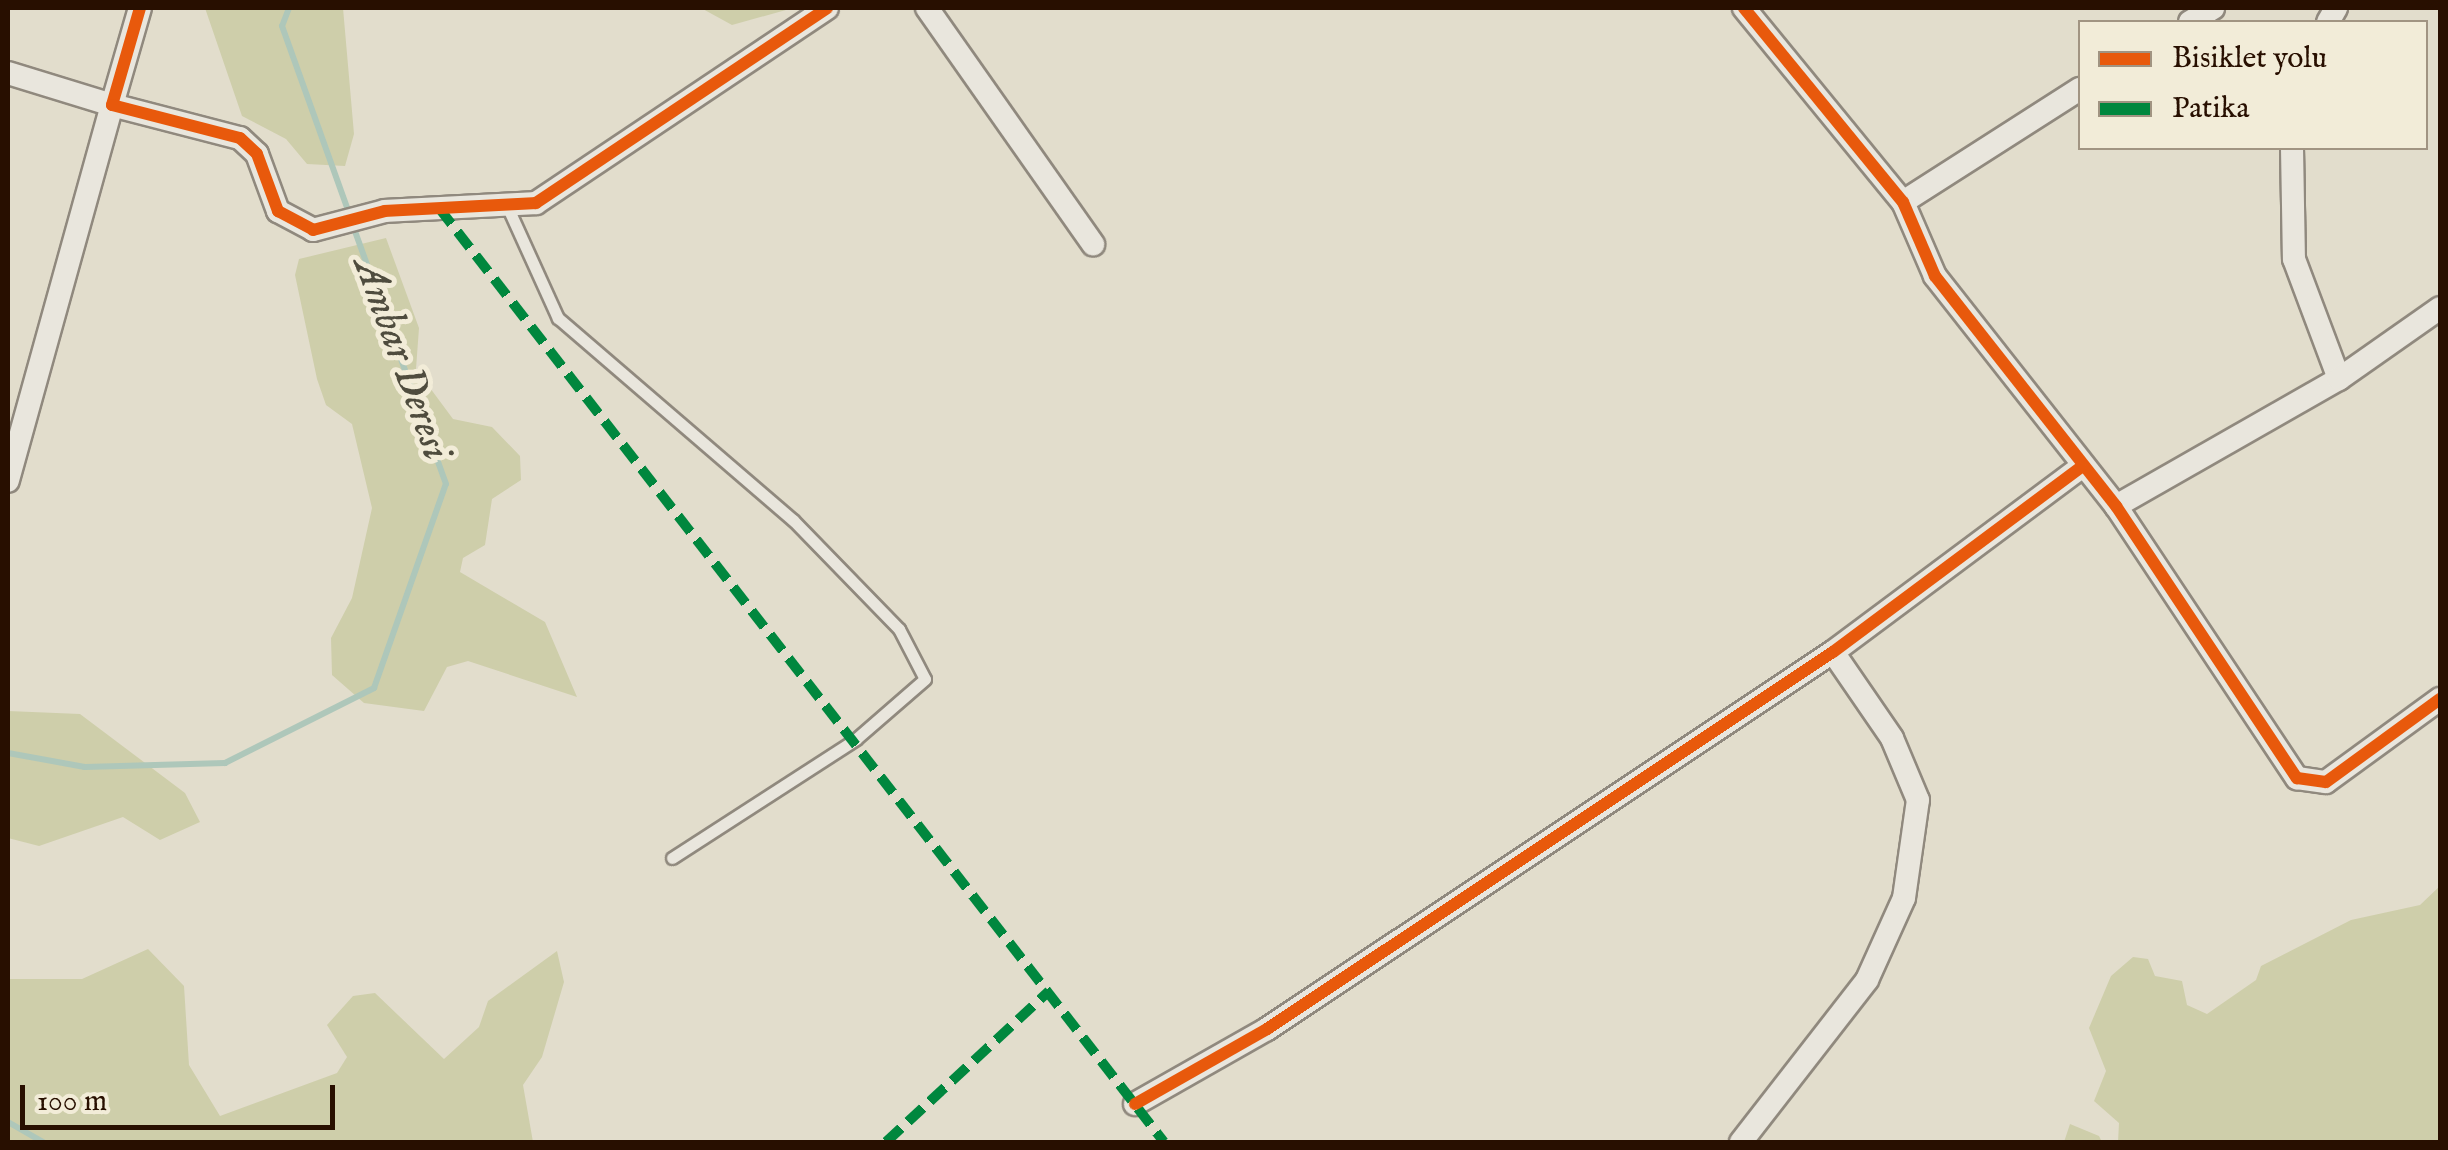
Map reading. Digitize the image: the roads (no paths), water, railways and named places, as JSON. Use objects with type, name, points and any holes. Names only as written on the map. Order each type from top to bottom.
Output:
[{"type":"street","points":[[8,480],[9,450],[140,8]]},
{"type":"street","points":[[8,73],[240,138],[292,224],[338,224],[365,216],[508,208],[563,190],[828,8]]},
{"type":"street","points":[[927,8],[1093,244]]},
{"type":"street","points":[[1744,8],[1903,202],[1935,276],[2080,468],[2116,506],[2298,778],[2326,782],[2440,698]]},
{"type":"street","points":[[1903,202],[2078,91]]},
{"type":"street","points":[[2292,150],[2294,260],[2340,378]]},
{"type":"street","points":[[2116,506],[2340,378],[2440,308]]},
{"type":"street","points":[[1135,1104],[1283,1018],[1833,652],[2080,468]]},
{"type":"street","points":[[1741,1142],[1867,980],[1904,898],[1918,800],[1892,738],[1833,652]]},
{"type":"lane","points":[[508,208],[558,318],[794,520],[899,630],[925,679],[856,738],[672,858]]},
{"type":"waterway","name":"Ambar Deresi","points":[[289,8],[282,26],[349,213]]},
{"type":"waterway","name":"Ambar Deresi","points":[[8,753],[85,767],[225,763],[374,688],[446,484],[353,225]]},
{"type":"waterway","points":[[8,1122],[43,1142]]}]
